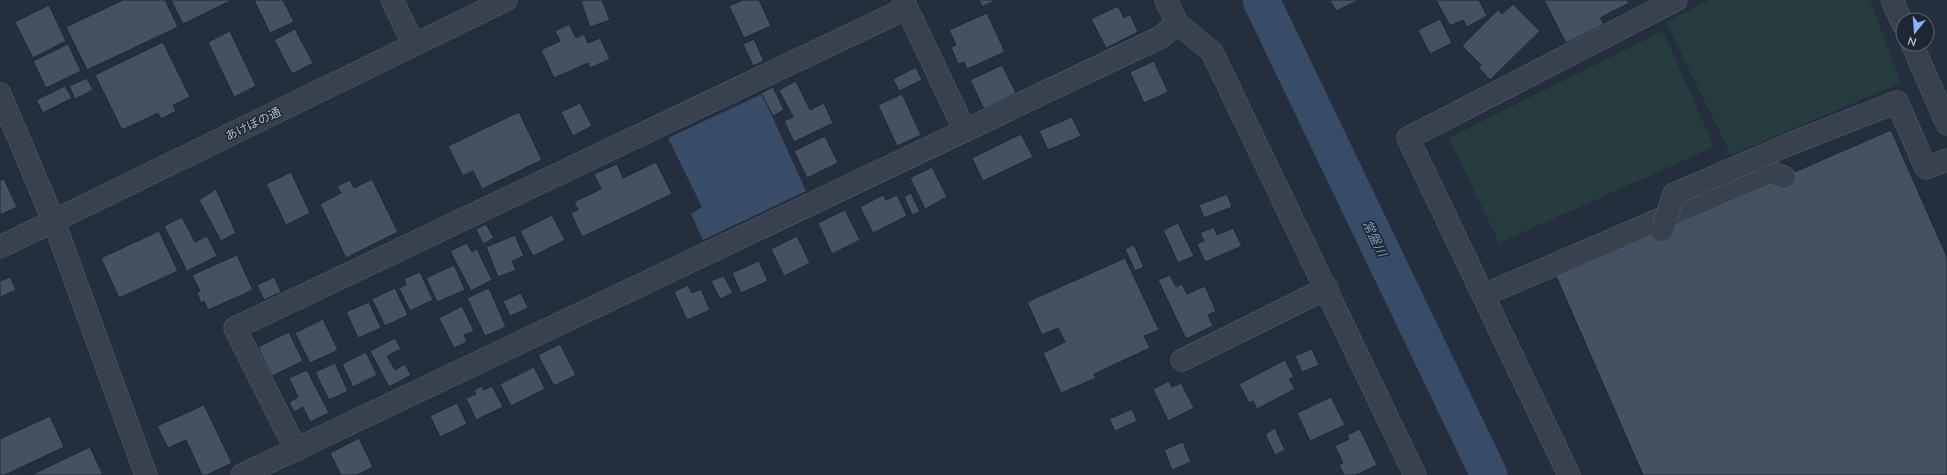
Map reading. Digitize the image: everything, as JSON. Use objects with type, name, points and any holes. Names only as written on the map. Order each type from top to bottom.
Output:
[{"type":"street","points":[[392,0],[414,45]]},
{"type":"street","name":"あけぼの通","points":[[0,247],[54,222],[506,0]]},
{"type":"street","points":[[1166,0],[1177,23],[1212,52],[1327,288],[1415,475]]},
{"type":"street","points":[[1569,475],[1408,138],[1676,0]]},
{"type":"street","points":[[1892,0],[1898,12]]},
{"type":"street","points":[[296,450],[236,328],[905,4],[965,131]]},
{"type":"street","points":[[242,475],[1161,37],[1177,23]]},
{"type":"street","points":[[1916,52],[1947,124]]},
{"type":"street","points":[[0,94],[54,222],[146,475]]},
{"type":"street","points":[[1662,230],[1674,194],[1795,142],[1897,102],[1926,168],[1947,160]]},
{"type":"street","points":[[1484,295],[1770,172],[1784,177]]},
{"type":"street","points":[[1182,360],[1327,288]]},
{"type":"green space","points":[[1709,0],[1870,0],[1901,83],[1731,155],[1666,22]]},
{"type":"green space","points":[[1663,31],[1714,147],[1499,243],[1449,138]]},
{"type":"water","points":[[762,94],[806,191],[703,240],[691,214],[702,207],[668,138]]},
{"type":"building","points":[[123,0],[165,0],[178,27],[87,70],[66,27]]},
{"type":"building","points":[[171,0],[232,0],[183,24]]},
{"type":"building","points":[[254,0],[283,0],[294,22],[270,33]]},
{"type":"building","points":[[602,0],[610,20],[590,27],[581,1]]},
{"type":"building","points":[[743,0],[759,0],[771,26],[744,38],[729,6]]},
{"type":"building","points":[[979,0],[996,0],[982,7]]},
{"type":"building","points":[[1330,0],[1359,0],[1336,11]]},
{"type":"building","points":[[1436,0],[1479,0],[1487,16],[1467,27],[1463,20],[1450,26]]},
{"type":"building","points":[[1544,0],[1627,0],[1629,3],[1600,18],[1604,24],[1566,43]]},
{"type":"building","points":[[1513,4],[1540,31],[1490,80],[1479,68],[1481,65],[1462,46],[1498,10],[1502,14]]},
{"type":"building","points":[[49,5],[66,41],[33,58],[15,22]]},
{"type":"building","points":[[1118,6],[1124,18],[1130,14],[1138,32],[1106,48],[1091,19]]},
{"type":"building","points":[[987,13],[1005,52],[967,69],[964,62],[958,64],[951,47],[956,45],[949,30]]},
{"type":"building","points":[[1440,19],[1452,43],[1430,54],[1418,30]]},
{"type":"building","points":[[569,24],[576,38],[584,34],[588,43],[600,38],[610,59],[590,68],[588,63],[554,78],[541,50],[560,41],[555,31]]},
{"type":"building","points":[[295,29],[313,63],[292,74],[274,40]]},
{"type":"building","points":[[230,31],[256,86],[234,97],[208,42]]},
{"type":"building","points":[[754,39],[764,61],[753,66],[743,44]]},
{"type":"building","points":[[163,42],[190,97],[173,105],[176,111],[161,119],[158,113],[122,130],[95,75]]},
{"type":"building","points":[[68,44],[81,71],[46,88],[33,61]]},
{"type":"building","points":[[1154,61],[1168,92],[1144,103],[1130,72]]},
{"type":"building","points":[[1002,65],[1016,93],[984,109],[970,80]]},
{"type":"building","points":[[916,67],[922,80],[899,91],[893,79]]},
{"type":"building","points":[[87,78],[93,90],[75,99],[69,86]]},
{"type":"building","points":[[796,81],[810,110],[824,103],[833,123],[794,142],[784,121],[793,117],[779,90]]},
{"type":"building","points":[[65,86],[72,98],[43,113],[36,100]]},
{"type":"building","points":[[773,87],[784,110],[773,116],[761,93]]},
{"type":"building","points":[[902,94],[921,135],[897,146],[878,105]]},
{"type":"building","points":[[580,103],[592,126],[573,136],[561,112]]},
{"type":"building","points":[[519,112],[542,160],[482,189],[473,171],[463,176],[448,146]]},
{"type":"building","points":[[1072,117],[1081,136],[1048,150],[1039,131]]},
{"type":"building","points":[[1891,130],[1947,257],[1947,475],[1643,475],[1556,276]]},
{"type":"building","points":[[1021,134],[1033,157],[983,181],[972,158]]},
{"type":"building","points":[[825,136],[838,163],[807,178],[794,151]]},
{"type":"building","points":[[656,162],[672,194],[582,237],[571,213],[578,210],[574,202],[601,189],[594,174],[617,164],[623,178]]},
{"type":"building","points":[[932,167],[947,197],[925,209],[910,178]]},
{"type":"building","points":[[291,172],[310,213],[286,225],[266,184]]},
{"type":"building","points":[[4,179],[17,207],[0,215],[0,180]]},
{"type":"building","points":[[372,179],[398,232],[346,258],[320,204],[341,193],[337,186],[350,180],[354,188]]},
{"type":"building","points":[[216,189],[236,233],[221,241],[199,200]]},
{"type":"building","points":[[911,193],[920,212],[912,215],[904,197]]},
{"type":"building","points":[[1227,194],[1232,207],[1204,218],[1199,205]]},
{"type":"building","points":[[883,195],[886,200],[897,195],[907,216],[873,233],[860,207]]},
{"type":"building","points":[[845,210],[860,240],[832,254],[818,223]]},
{"type":"building","points":[[552,215],[565,240],[533,256],[520,231]]},
{"type":"building","points":[[182,217],[195,242],[207,236],[217,256],[187,271],[164,226]]},
{"type":"building","points":[[1178,223],[1194,256],[1178,263],[1163,230]]},
{"type":"building","points":[[486,224],[494,238],[483,244],[476,229]]},
{"type":"building","points":[[1214,227],[1217,235],[1233,228],[1242,246],[1205,262],[1197,244],[1204,241],[1200,233]]},
{"type":"building","points":[[159,231],[178,271],[119,298],[101,258]]},
{"type":"building","points":[[515,235],[524,256],[512,261],[516,270],[498,277],[486,247]]},
{"type":"building","points":[[797,236],[810,263],[784,276],[771,249]]},
{"type":"building","points":[[467,243],[472,252],[477,249],[492,280],[471,291],[450,251]]},
{"type":"building","points":[[1134,245],[1144,267],[1135,271],[1125,249]]},
{"type":"building","points":[[237,255],[253,290],[208,310],[204,301],[201,303],[197,293],[200,291],[192,275]]},
{"type":"building","points":[[1125,258],[1159,330],[1144,336],[1150,348],[1094,374],[1096,378],[1061,393],[1043,353],[1065,342],[1058,328],[1042,335],[1027,302]]},
{"type":"building","points":[[759,261],[768,281],[741,293],[732,273]]},
{"type":"building","points":[[454,265],[465,290],[437,302],[426,278]]},
{"type":"building","points":[[420,272],[433,300],[410,311],[399,288],[406,285],[404,279]]},
{"type":"building","points":[[1170,275],[1176,287],[1182,284],[1187,294],[1205,286],[1216,311],[1208,315],[1213,326],[1186,339],[1158,280]]},
{"type":"building","points":[[724,276],[733,293],[720,299],[711,281]]},
{"type":"building","points":[[10,277],[16,290],[0,297],[0,281]]},
{"type":"building","points":[[274,277],[281,292],[264,300],[257,285]]},
{"type":"building","points":[[688,285],[692,293],[701,289],[710,310],[687,320],[674,292]]},
{"type":"building","points":[[395,288],[408,315],[385,326],[372,299]]},
{"type":"building","points":[[489,288],[506,327],[485,336],[467,298]]},
{"type":"building","points":[[521,293],[528,308],[510,316],[503,301]]},
{"type":"building","points":[[369,302],[381,328],[358,338],[346,312]]},
{"type":"building","points":[[462,306],[474,331],[464,335],[467,342],[454,348],[439,318]]},
{"type":"building","points":[[323,319],[338,350],[310,363],[295,333]]},
{"type":"building","points":[[289,332],[303,361],[272,376],[258,347]]},
{"type":"building","points":[[395,338],[401,349],[387,356],[395,370],[405,364],[411,375],[389,387],[370,351]]},
{"type":"building","points":[[560,344],[576,375],[554,386],[538,355]]},
{"type":"building","points":[[1312,349],[1319,365],[1302,372],[1295,356]]},
{"type":"building","points":[[366,352],[377,375],[353,387],[342,364]]},
{"type":"building","points":[[1285,360],[1294,377],[1289,379],[1295,389],[1257,409],[1253,401],[1249,403],[1239,384]]},
{"type":"building","points":[[335,363],[348,391],[329,400],[315,372]]},
{"type":"building","points":[[534,367],[545,389],[511,406],[500,384]]},
{"type":"building","points":[[307,370],[329,413],[310,422],[303,407],[294,412],[289,402],[298,397],[289,378]]},
{"type":"building","points":[[1169,381],[1172,387],[1181,383],[1194,408],[1168,421],[1153,389]]},
{"type":"building","points":[[482,386],[484,390],[492,386],[503,407],[476,420],[466,398],[476,394],[474,390]]},
{"type":"building","points":[[1331,397],[1345,425],[1310,441],[1297,413]]},
{"type":"building","points":[[457,403],[467,424],[440,437],[430,416]]},
{"type":"building","points":[[204,405],[232,463],[207,475],[202,475],[186,440],[168,448],[157,426]]},
{"type":"building","points":[[1132,409],[1137,421],[1115,431],[1109,419]]},
{"type":"building","points":[[50,416],[64,447],[5,475],[0,475],[0,439]]},
{"type":"building","points":[[1275,428],[1285,450],[1275,455],[1265,434]]},
{"type":"building","points":[[1360,429],[1377,465],[1356,475],[1344,475],[1339,465],[1343,463],[1335,446],[1349,439],[1347,435]]},
{"type":"building","points":[[359,438],[373,467],[357,475],[341,475],[330,453]]},
{"type":"building","points":[[1183,442],[1191,462],[1172,470],[1164,450]]},
{"type":"building","points":[[90,447],[103,475],[31,475]]},
{"type":"waterway","name":"常盤川","points":[[1261,0],[1489,475]]}]
